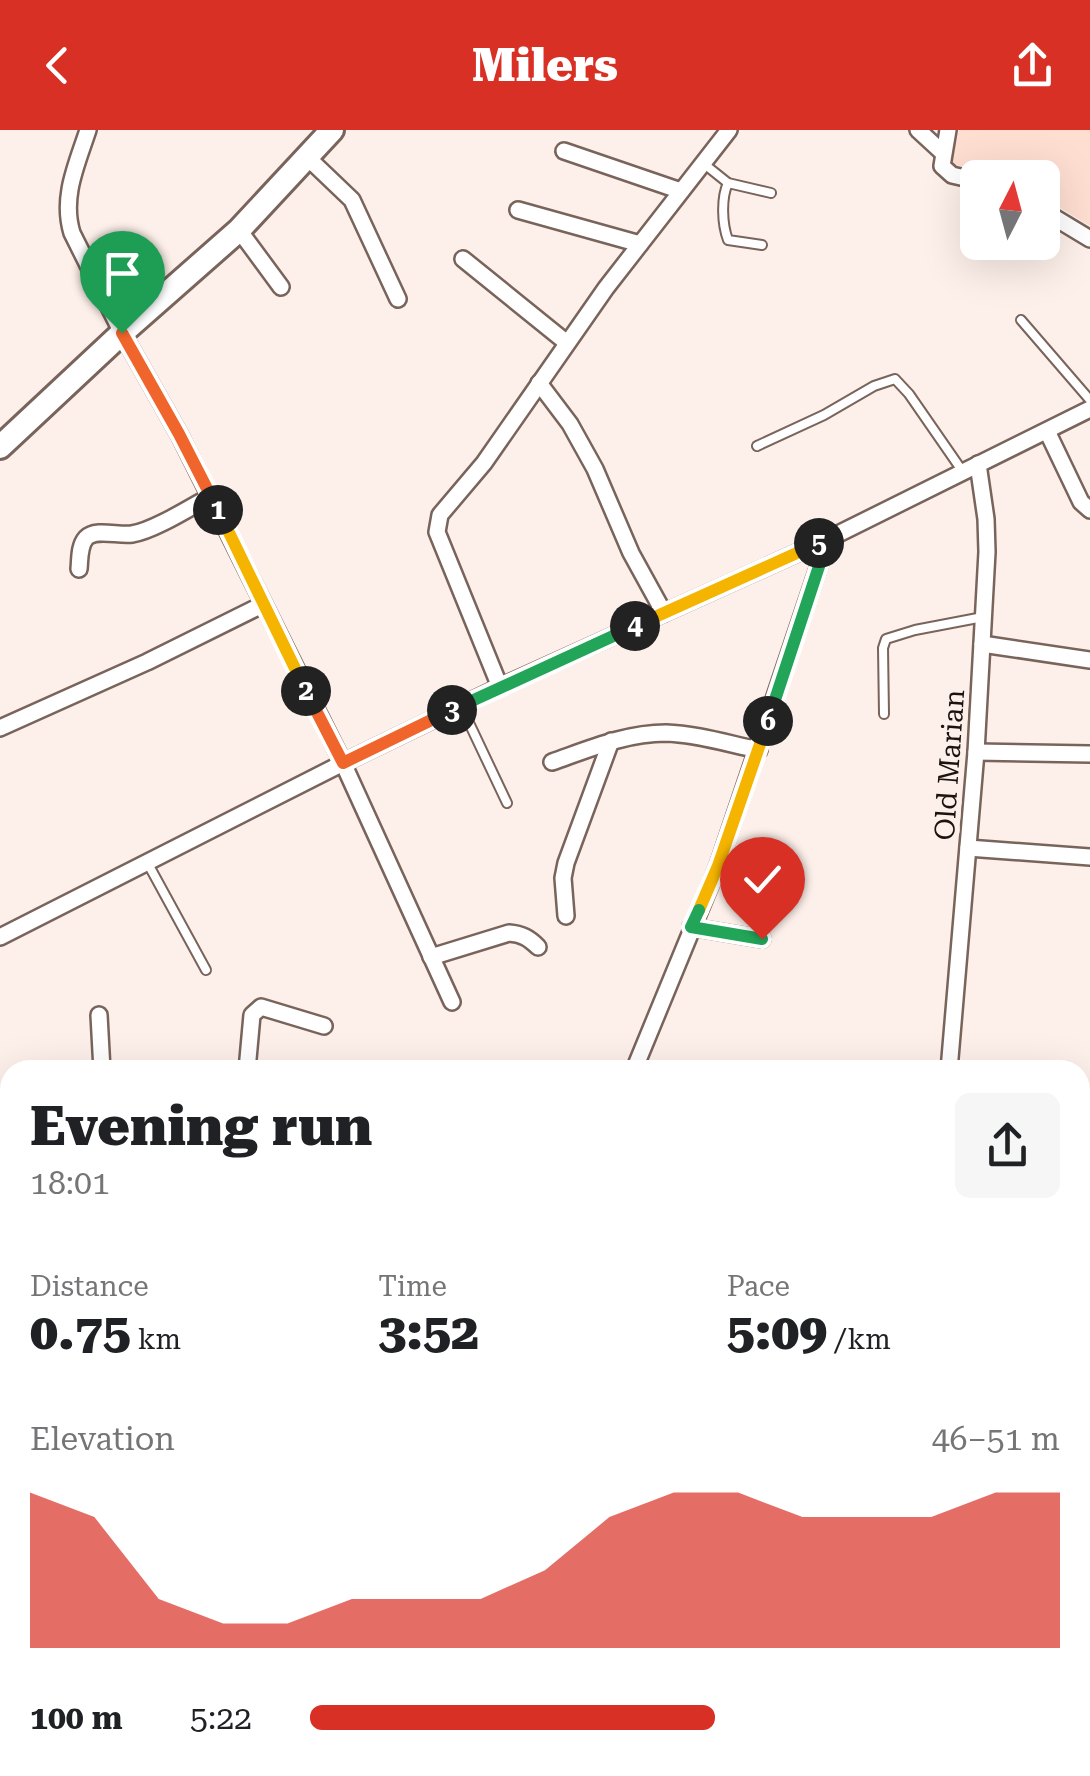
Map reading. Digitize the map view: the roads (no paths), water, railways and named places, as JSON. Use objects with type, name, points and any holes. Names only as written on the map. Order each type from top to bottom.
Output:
[{"type":"street","points":[[88,130],[71,185],[67,217],[72,232],[343,763],[452,1002]]},
{"type":"street","points":[[0,446],[239,230],[332,130]]},
{"type":"street","points":[[500,687],[437,532],[440,515],[484,463],[606,288],[729,130]]},
{"type":"street","points":[[918,130],[943,153]]},
{"type":"street","points":[[948,130],[942,166],[960,177]]},
{"type":"street","points":[[564,151],[681,191]]},
{"type":"street","points":[[307,157],[352,200],[398,299]]},
{"type":"street","points":[[518,210],[640,244]]},
{"type":"street","points":[[1060,221],[1090,239]]},
{"type":"street","points":[[239,230],[281,288]]},
{"type":"street","points":[[462,260],[567,343]]},
{"type":"street","points":[[540,383],[570,424],[631,553],[664,612]]},
{"type":"street","points":[[0,937],[343,763],[500,687],[828,539],[1090,409]]},
{"type":"street","points":[[1047,431],[1081,502],[1090,510]]},
{"type":"street","name":"Old Marian","points":[[950,1060],[984,617],[986,519],[970,468]]},
{"type":"street","points":[[79,569],[82,544],[88,536],[142,532],[210,496]]},
{"type":"street","points":[[638,1060],[718,866],[828,539]]},
{"type":"street","points":[[0,728],[262,605]]},
{"type":"street","points":[[982,644],[1090,660]]},
{"type":"street","points":[[552,762],[612,741],[668,734],[759,750]]},
{"type":"street","points":[[566,916],[566,863],[612,741]]},
{"type":"street","points":[[976,752],[1090,754]]},
{"type":"street","points":[[968,848],[1090,857]]},
{"type":"street","points":[[691,927],[762,939]]},
{"type":"street","points":[[431,957],[508,933],[530,939],[538,948]]},
{"type":"street","points":[[248,1060],[252,1014],[256,1009],[261,1007],[324,1026]]},
{"type":"street","points":[[99,1015],[101,1060]]},
{"type":"lane","points":[[703,163],[728,183],[772,193]]},
{"type":"lane","points":[[728,183],[724,194],[728,240],[762,245]]},
{"type":"lane","points":[[1021,320],[1090,400]]},
{"type":"lane","points":[[756,446],[895,378],[970,468]]},
{"type":"lane","points":[[884,714],[886,639],[984,617]]},
{"type":"lane","points":[[461,706],[507,803]]},
{"type":"lane","points":[[147,862],[206,970]]}]
